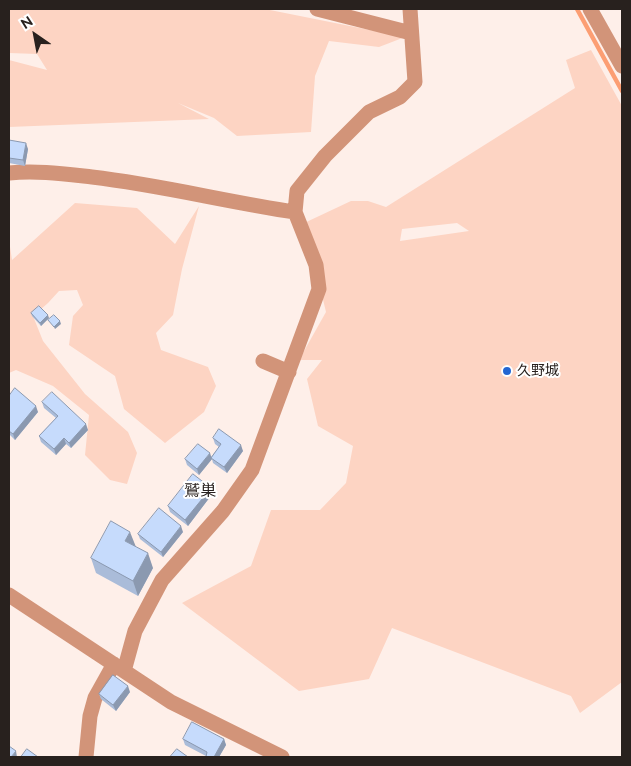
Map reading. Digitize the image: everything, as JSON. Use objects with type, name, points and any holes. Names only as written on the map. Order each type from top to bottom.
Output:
[{"type":"street","points":[[317,9],[411,33]]},
{"type":"street","points":[[86,757],[90,716],[94,698],[119,668],[135,631],[162,580],[223,511],[252,470],[319,289],[316,265],[295,212],[297,191],[325,156],[369,112],[400,97],[415,82],[410,9]]},
{"type":"street","points":[[590,9],[622,66]]},
{"type":"street","points":[[9,173],[74,175],[138,183],[295,212]]},
{"type":"street","points":[[263,361],[289,372]]},
{"type":"street","points":[[9,595],[171,702],[282,757]]},
{"type":"shaded area","points":[[9,9],[265,9],[405,37],[379,47],[329,41],[315,76],[311,132],[237,136],[214,118],[178,103],[209,119],[9,127],[9,60],[47,70],[37,54],[9,53]]},
{"type":"shaded area","points":[[591,50],[622,106],[622,682],[580,713],[571,696],[392,628],[369,679],[299,691],[182,603],[251,566],[271,510],[320,510],[346,483],[353,446],[318,426],[307,379],[322,360],[299,360],[326,312],[312,254],[300,225],[351,201],[368,201],[386,207],[575,88],[566,60]],"holes":[[[457,223],[469,231],[400,241],[402,229]]]},
{"type":"shaded area","points":[[75,203],[137,208],[175,244],[199,206],[182,269],[173,315],[156,333],[161,350],[208,367],[216,386],[204,412],[165,443],[124,409],[115,376],[69,345],[73,316],[83,305],[77,290],[59,291],[33,316],[43,341],[85,394],[128,432],[137,453],[127,484],[110,480],[85,455],[89,415],[53,386],[16,370],[9,373],[9,240],[12,260]]},
{"type":"building","points":[[9,140],[26,143],[23,160],[9,158]]},
{"type":"building","points":[[39,306],[48,315],[40,323],[31,313]]},
{"type":"building","points":[[54,315],[60,321],[54,327],[48,320]]},
{"type":"building","points":[[15,388],[36,406],[13,434],[9,431],[9,396]]},
{"type":"building","points":[[52,392],[86,424],[69,443],[64,438],[54,449],[39,436],[58,416],[42,402]]},
{"type":"building","points":[[219,429],[241,445],[224,467],[211,458],[221,444],[213,438]]},
{"type":"building","points":[[198,444],[210,453],[197,469],[185,459]]},
{"type":"building","points":[[193,474],[211,488],[185,520],[168,506]]},
{"type":"building","points":[[159,508],[181,526],[161,552],[138,534]]},
{"type":"building","points":[[111,521],[130,532],[125,541],[148,553],[133,581],[91,558]]},
{"type":"building","points":[[113,675],[128,686],[113,705],[99,694]]},
{"type":"building","points":[[192,722],[224,739],[214,757],[206,757],[207,752],[183,739]]},
{"type":"building","points":[[9,746],[16,751],[11,757],[9,757]]},
{"type":"building","points":[[27,749],[38,757],[21,757]]},
{"type":"building","points":[[177,749],[188,757],[170,757]]},
{"type":"waterway","points":[[577,9],[622,91]]},
{"type":"place","name":"久野城","points":[[507,371]]},
{"type":"district","name":"鷲巣","points":[[200,491]]}]
